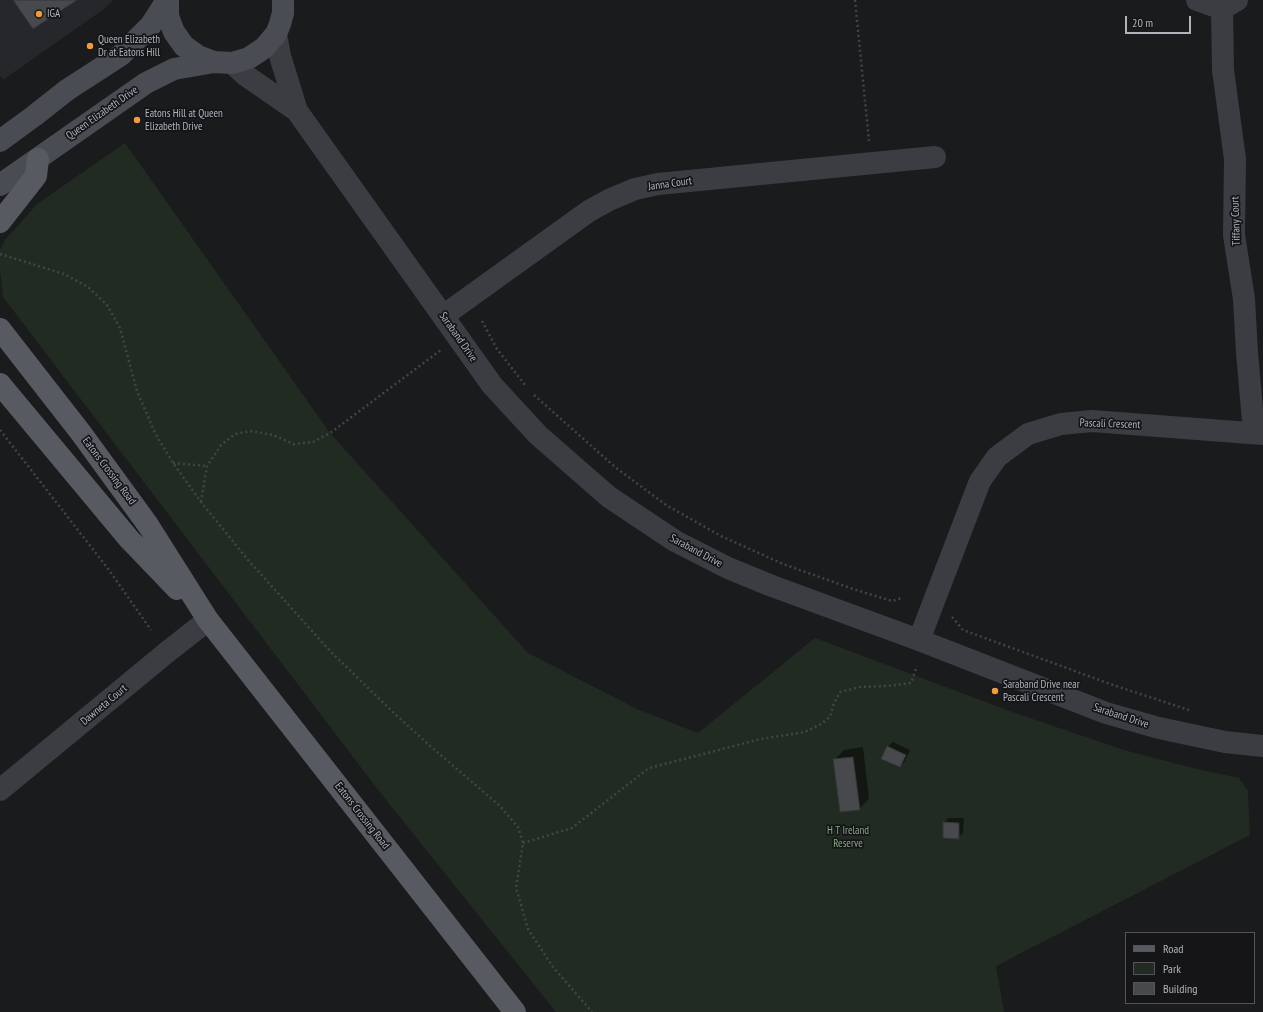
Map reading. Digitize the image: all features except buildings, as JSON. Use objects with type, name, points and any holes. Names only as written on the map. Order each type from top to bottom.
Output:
[{"type":"main road","points":[[0,222],[36,176],[38,159]]},
{"type":"main road","name":"Eatons Crossing Road","points":[[0,329],[81,433],[148,524],[208,620],[515,1012]]},
{"type":"main road","name":"Eatons Crossing Road","points":[[0,384],[129,539],[208,620]]},
{"type":"street","points":[[167,0],[168,16],[174,32],[184,46],[198,56],[223,62]]},
{"type":"street","points":[[0,141],[67,90],[121,55],[151,25],[167,0]]},
{"type":"street","name":"Tiffany Court","points":[[1197,0],[1229,4],[1223,70],[1235,159],[1234,235],[1244,299],[1246,352],[1258,434]]},
{"type":"street","points":[[276,34],[285,4]]},
{"type":"street","name":"Queen Elizabeth Drive","points":[[0,185],[132,92],[156,77],[174,69],[249,58],[264,48],[276,34]]},
{"type":"street","name":"Saraband Drive","points":[[276,34],[280,56],[298,111],[492,385],[538,435],[609,497],[675,541],[728,568],[772,586],[919,640],[1114,715],[1159,728],[1210,739],[1263,746]]},
{"type":"street","name":"Saraband Drive","points":[[223,62],[245,74],[298,111]]},
{"type":"street","name":"Janna Court","points":[[443,316],[589,211],[609,200],[635,189],[658,184],[935,157]]},
{"type":"street","name":"Pascali Crescent","points":[[919,640],[980,481],[997,457],[1028,434],[1061,424],[1092,421],[1258,434]]},
{"type":"street","name":"Dawneta Court","points":[[0,790],[208,620]]},
{"type":"path","points":[[856,0],[871,163]]},
{"type":"path","points":[[0,254],[64,274],[88,287],[107,306],[120,328],[137,391],[155,433],[173,463],[201,502],[248,560],[331,652],[406,725],[500,806],[518,827],[523,844],[516,888],[528,929],[553,967],[592,1012]]},
{"type":"path","points":[[482,321],[497,349],[529,390],[615,467],[666,505],[721,536],[783,564],[892,601],[902,598]]},
{"type":"path","points":[[201,502],[207,466],[222,445],[234,434],[251,431],[273,435],[294,444],[313,442],[330,433],[458,337]]},
{"type":"path","points":[[0,430],[109,570],[151,630]]},
{"type":"path","points":[[173,463],[207,466]]},
{"type":"path","points":[[952,617],[963,630],[1113,685],[1197,712]]},
{"type":"path","points":[[523,844],[572,828],[649,768],[761,739],[805,732],[821,724],[830,717],[834,703],[840,692],[860,687],[911,683],[917,666]]},
{"type":"shaded area","points":[[0,0],[113,0],[104,9],[3,80],[0,76]]},
{"type":"green space","name":"H T Ireland Reserve","points":[[125,143],[330,433],[528,653],[637,709],[698,733],[815,638],[1015,713],[1124,750],[1239,778],[1248,791],[1250,835],[996,966],[1004,1012],[556,1012],[379,791],[3,297],[0,271],[0,250],[5,240],[37,204]]},
{"type":"place","name":"IGA","points":[[39,14]]},
{"type":"place","name":"Queen Elizabeth Dr at Eatons Hill","points":[[90,46]]},
{"type":"place","name":"Eatons Hill at Queen Elizabeth Drive","points":[[137,120]]},
{"type":"place","name":"Saraband Drive near Pascali Crescent","points":[[995,691]]}]
